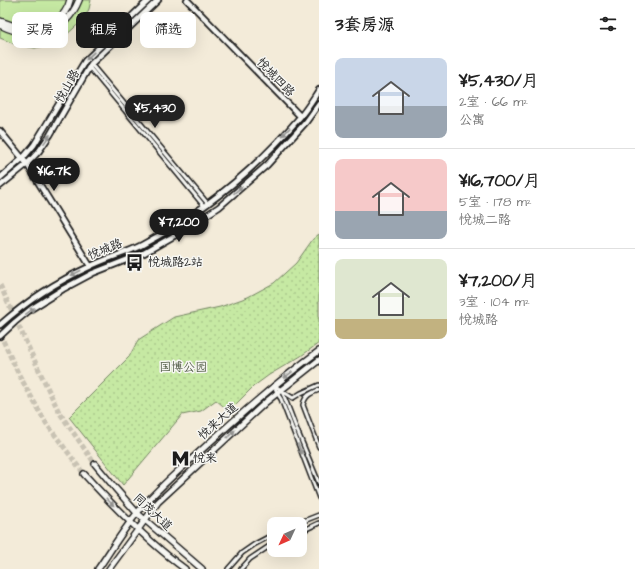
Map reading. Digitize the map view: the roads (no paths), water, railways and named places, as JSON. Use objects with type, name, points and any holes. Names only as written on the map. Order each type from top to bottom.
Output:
[{"type":"highway","points":[[0,21],[17,27],[43,27],[50,24],[66,12],[70,0]]},
{"type":"highway","points":[[0,25],[16,32],[26,34],[44,32],[65,21],[74,10],[79,0]]},
{"type":"main road","name":"悦山路","points":[[0,178],[23,158],[34,145],[85,61],[149,0]]},
{"type":"main road","name":"悦山路","points":[[0,186],[27,164],[39,150],[50,135],[90,66],[158,0]]},
{"type":"main road","name":"悦城四路","points":[[187,0],[300,116]]},
{"type":"main road","name":"悦城路","points":[[0,325],[27,303],[61,281],[90,266],[141,246],[206,205],[262,158],[300,116],[319,90]]},
{"type":"main road","name":"悦城路","points":[[0,336],[32,309],[63,289],[93,273],[144,253],[179,233],[219,206],[267,165],[306,122],[319,104]]},
{"type":"main road","points":[[0,131],[23,158],[90,266]]},
{"type":"main road","name":"悦来大道","points":[[98,569],[137,513],[152,496],[274,385],[319,352]]},
{"type":"main road","name":"悦来大道","points":[[109,569],[158,502],[266,402],[319,360]]},
{"type":"main road","name":"同茂大道","points":[[95,464],[137,513],[202,569]]},
{"type":"main road","name":"同茂大道","points":[[84,474],[130,523],[185,569]]},
{"type":"street","points":[[90,66],[206,205]]},
{"type":"street","points":[[274,385],[284,396],[319,483]]},
{"type":"street","points":[[279,392],[293,398],[319,385]]},
{"type":"street","points":[[319,390],[308,395],[304,400],[303,405],[319,447]]},
{"type":"street","points":[[279,392],[319,498]]},
{"type":"street","points":[[307,520],[319,515]]},
{"type":"street","points":[[307,529],[319,524]]},
{"type":"street","points":[[228,569],[242,553],[267,538]]},
{"type":"street","points":[[241,569],[250,559],[267,548]]},
{"type":"tunnel","points":[[0,285],[59,412],[95,464]]},
{"type":"tunnel","points":[[0,334],[18,373],[46,423],[84,474]]},
{"type":"place","name":"悦城路2站","points":[[135,262]]},
{"type":"place","name":"悦来","points":[[180,458]]},
{"type":"park label","name":"国博公园","points":[[183,367]]}]
